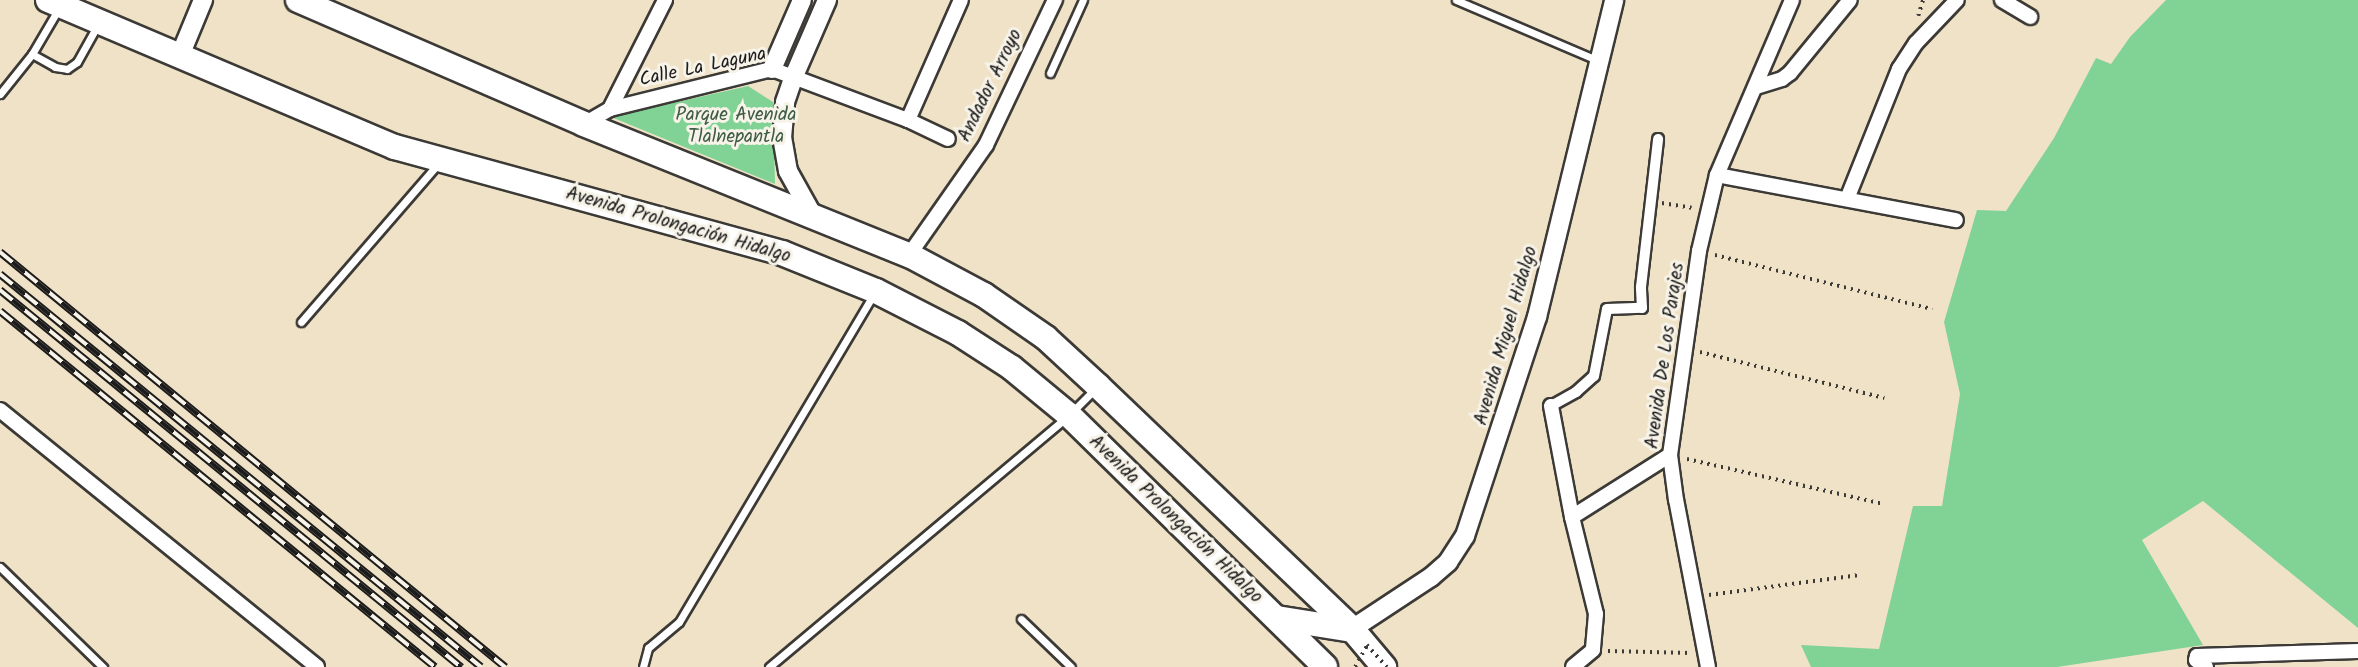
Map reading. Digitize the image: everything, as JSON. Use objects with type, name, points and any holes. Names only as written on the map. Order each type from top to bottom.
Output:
[{"type":"highway","points":[[311,3],[584,124],[909,255],[994,302],[1046,338],[1098,386],[1352,629],[1386,667]]},
{"type":"highway","name":"Avenida Prolongación Hidalgo","points":[[53,4],[395,147],[440,162],[782,253],[876,291],[958,333],[1012,368],[1069,415],[1277,618],[1321,666]]},
{"type":"highway","points":[[1277,618],[1352,629]]},
{"type":"highway","points":[[1352,629],[1368,667]]},
{"type":"street","points":[[179,58],[204,0]]},
{"type":"street","points":[[610,109],[665,0]]},
{"type":"street","points":[[772,69],[802,0]]},
{"type":"street","points":[[813,216],[795,186],[783,155],[785,102],[827,0]]},
{"type":"street","points":[[908,120],[961,0]]},
{"type":"street","name":"Andador Arroyo","points":[[909,255],[986,145],[1055,0]]},
{"type":"street","name":"Avenida Miguel Hidalgo","points":[[1352,629],[1431,577],[1448,562],[1465,537],[1537,317],[1614,0]]},
{"type":"street","name":"Avenida De Los Parajes","points":[[1706,660],[1670,455],[1699,251],[1717,174],[1792,0]]},
{"type":"street","points":[[1756,87],[1782,79],[1790,73],[1850,0]]},
{"type":"street","points":[[1847,199],[1899,69],[1916,43],[1957,0]]},
{"type":"street","points":[[2002,0],[2030,17]]},
{"type":"street","name":"Calle La Laguna","points":[[584,124],[610,109],[772,69],[908,120],[948,139]]},
{"type":"street","points":[[1573,667],[1593,650],[1596,614],[1572,517],[1551,405],[1576,391],[1594,376],[1607,309],[1642,309],[1641,287],[1658,139]]},
{"type":"street","points":[[1717,174],[1956,220]]},
{"type":"street","points":[[0,410],[317,667]]},
{"type":"street","points":[[1572,517],[1670,455]]},
{"type":"street","points":[[2201,662],[2200,654],[2358,651]]},
{"type":"lane","points":[[1050,73],[1083,0]]},
{"type":"lane","points":[[1456,0],[1598,60]]},
{"type":"lane","points":[[0,94],[32,54],[53,4]]},
{"type":"lane","points":[[32,54],[55,67],[67,69],[77,62],[98,24]]},
{"type":"lane","points":[[301,322],[440,162]]},
{"type":"lane","points":[[643,667],[648,648],[679,622],[876,291]]},
{"type":"lane","points":[[769,667],[1069,415],[1098,386]]},
{"type":"lane","points":[[0,567],[103,667]]},
{"type":"lane","points":[[1021,619],[1071,667]]},
{"type":"path","points":[[1650,201],[1709,211]]},
{"type":"path","points":[[1699,251],[1932,309]]},
{"type":"path","points":[[1684,348],[1884,398]]},
{"type":"path","points":[[1670,455],[1883,504]]},
{"type":"path","points":[[1697,597],[1858,575]]},
{"type":"path","points":[[1355,667],[1367,645],[1386,667]]},
{"type":"path","points":[[1593,650],[1706,660]]},
{"type":"green space","points":[[2166,0],[2358,0],[2358,628],[2203,501],[2142,540],[2203,645],[2057,667],[1811,667],[1801,645],[1879,649],[1913,506],[1942,506],[1960,394],[1944,322],[1977,210],[2006,211],[2054,138],[2096,58],[2111,64],[2130,37]]},
{"type":"green space","name":"Parque Avenida Tlalnepantla","points":[[748,86],[773,102],[775,184],[611,117]]},
{"type":"railway","points":[[0,252],[505,667]]},
{"type":"railway","points":[[0,274],[481,667]]},
{"type":"railway","points":[[0,290],[461,667]]},
{"type":"railway","points":[[0,311],[435,667]]}]
